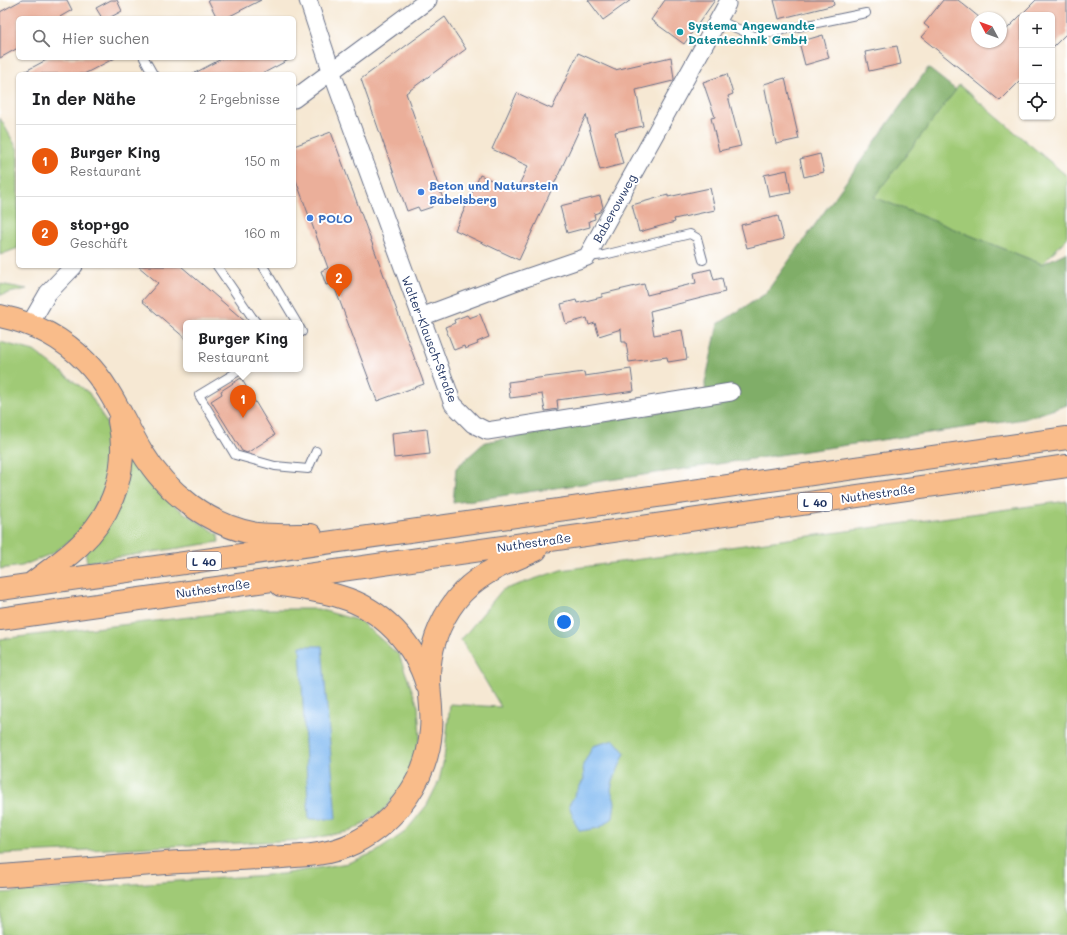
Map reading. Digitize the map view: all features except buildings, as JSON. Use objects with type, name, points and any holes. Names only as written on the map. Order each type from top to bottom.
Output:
[{"type":"highway","points":[[0,316],[30,324],[51,334],[70,347],[102,381],[142,453],[154,470],[182,499],[217,521],[257,534],[378,536]]},
{"type":"highway","points":[[30,585],[79,547],[97,527],[108,509],[120,479],[122,463],[122,431],[113,400]]},
{"type":"highway","name":"L 40","points":[[0,589],[1067,438]]},
{"type":"highway","name":"Nuthestraße","points":[[0,619],[1067,466]]},
{"type":"highway","points":[[0,876],[169,863],[306,856],[333,851],[354,843],[381,825],[402,803],[416,783],[423,766],[430,736],[432,712],[429,672],[434,644],[442,623],[456,600],[480,577],[494,568],[563,538]]},
{"type":"highway","points":[[260,582],[327,593],[357,603],[371,611],[395,630],[407,644],[425,676],[430,694]]},
{"type":"street","name":"Walter-Klausch-Straße","points":[[308,0],[331,70],[453,404],[473,424],[487,430],[731,392]]},
{"type":"street","points":[[296,97],[331,70],[428,0]]},
{"type":"street","name":"Baberowweg","points":[[421,317],[516,281],[587,257],[727,4]]},
{"type":"street","points":[[30,324],[48,293],[72,268]]},
{"type":"lane","points":[[718,20],[754,36],[866,13]]},
{"type":"lane","points":[[145,60],[152,72]]},
{"type":"lane","points":[[587,257],[604,255],[690,234],[697,238],[703,260]]},
{"type":"lane","points":[[218,268],[255,320]]},
{"type":"lane","points":[[264,268],[295,320]]},
{"type":"lane","points":[[237,372],[200,395],[235,455],[274,466],[308,469],[316,451]]},
{"type":"lane","points":[[1040,442],[1067,430]]},
{"type":"green space","points":[[928,68],[956,90],[874,197],[1042,264],[1067,252],[1067,405],[1024,419],[453,503],[456,468],[485,442],[706,404],[705,383],[718,324],[765,294]]},
{"type":"green space","points":[[959,85],[1067,176],[1067,238],[1042,264],[873,197]]},
{"type":"green space","points":[[0,118],[16,146],[16,249],[0,255]]},
{"type":"green space","points":[[0,284],[27,289],[0,295]]},
{"type":"green space","points":[[0,342],[34,351],[89,393],[106,422],[112,445],[111,471],[105,493],[91,518],[74,538],[53,553],[22,566],[0,569]]},
{"type":"green space","points":[[125,437],[141,469],[159,493],[183,512],[218,534],[219,542],[87,562],[85,551]]},
{"type":"green space","points":[[1067,501],[1067,935],[0,935],[0,893],[282,874],[348,863],[376,852],[405,832],[427,805],[439,781],[444,759],[450,704],[501,707],[461,640],[502,590],[561,570]]},
{"type":"green space","points":[[258,609],[318,609],[360,621],[399,655],[418,706],[420,736],[414,762],[402,787],[382,812],[351,831],[305,840],[0,854],[0,639]]},
{"type":"water","points":[[300,646],[322,646],[336,819],[309,819]]},
{"type":"water","points":[[614,740],[625,753],[613,781],[611,790],[615,802],[613,818],[599,828],[580,831],[575,823],[569,805],[584,779],[583,765],[593,746]]},
{"type":"place","name":"Systema Angewandte Datentechnik GmbH","points":[[680,32]]},
{"type":"place","name":"Beton und Naturstein Babelsberg","points":[[421,192]]},
{"type":"place","name":"POLO","points":[[310,218]]},
{"type":"place","name":"stop+go","points":[[339,297]]},
{"type":"place","name":"Burger King","points":[[243,418]]}]
